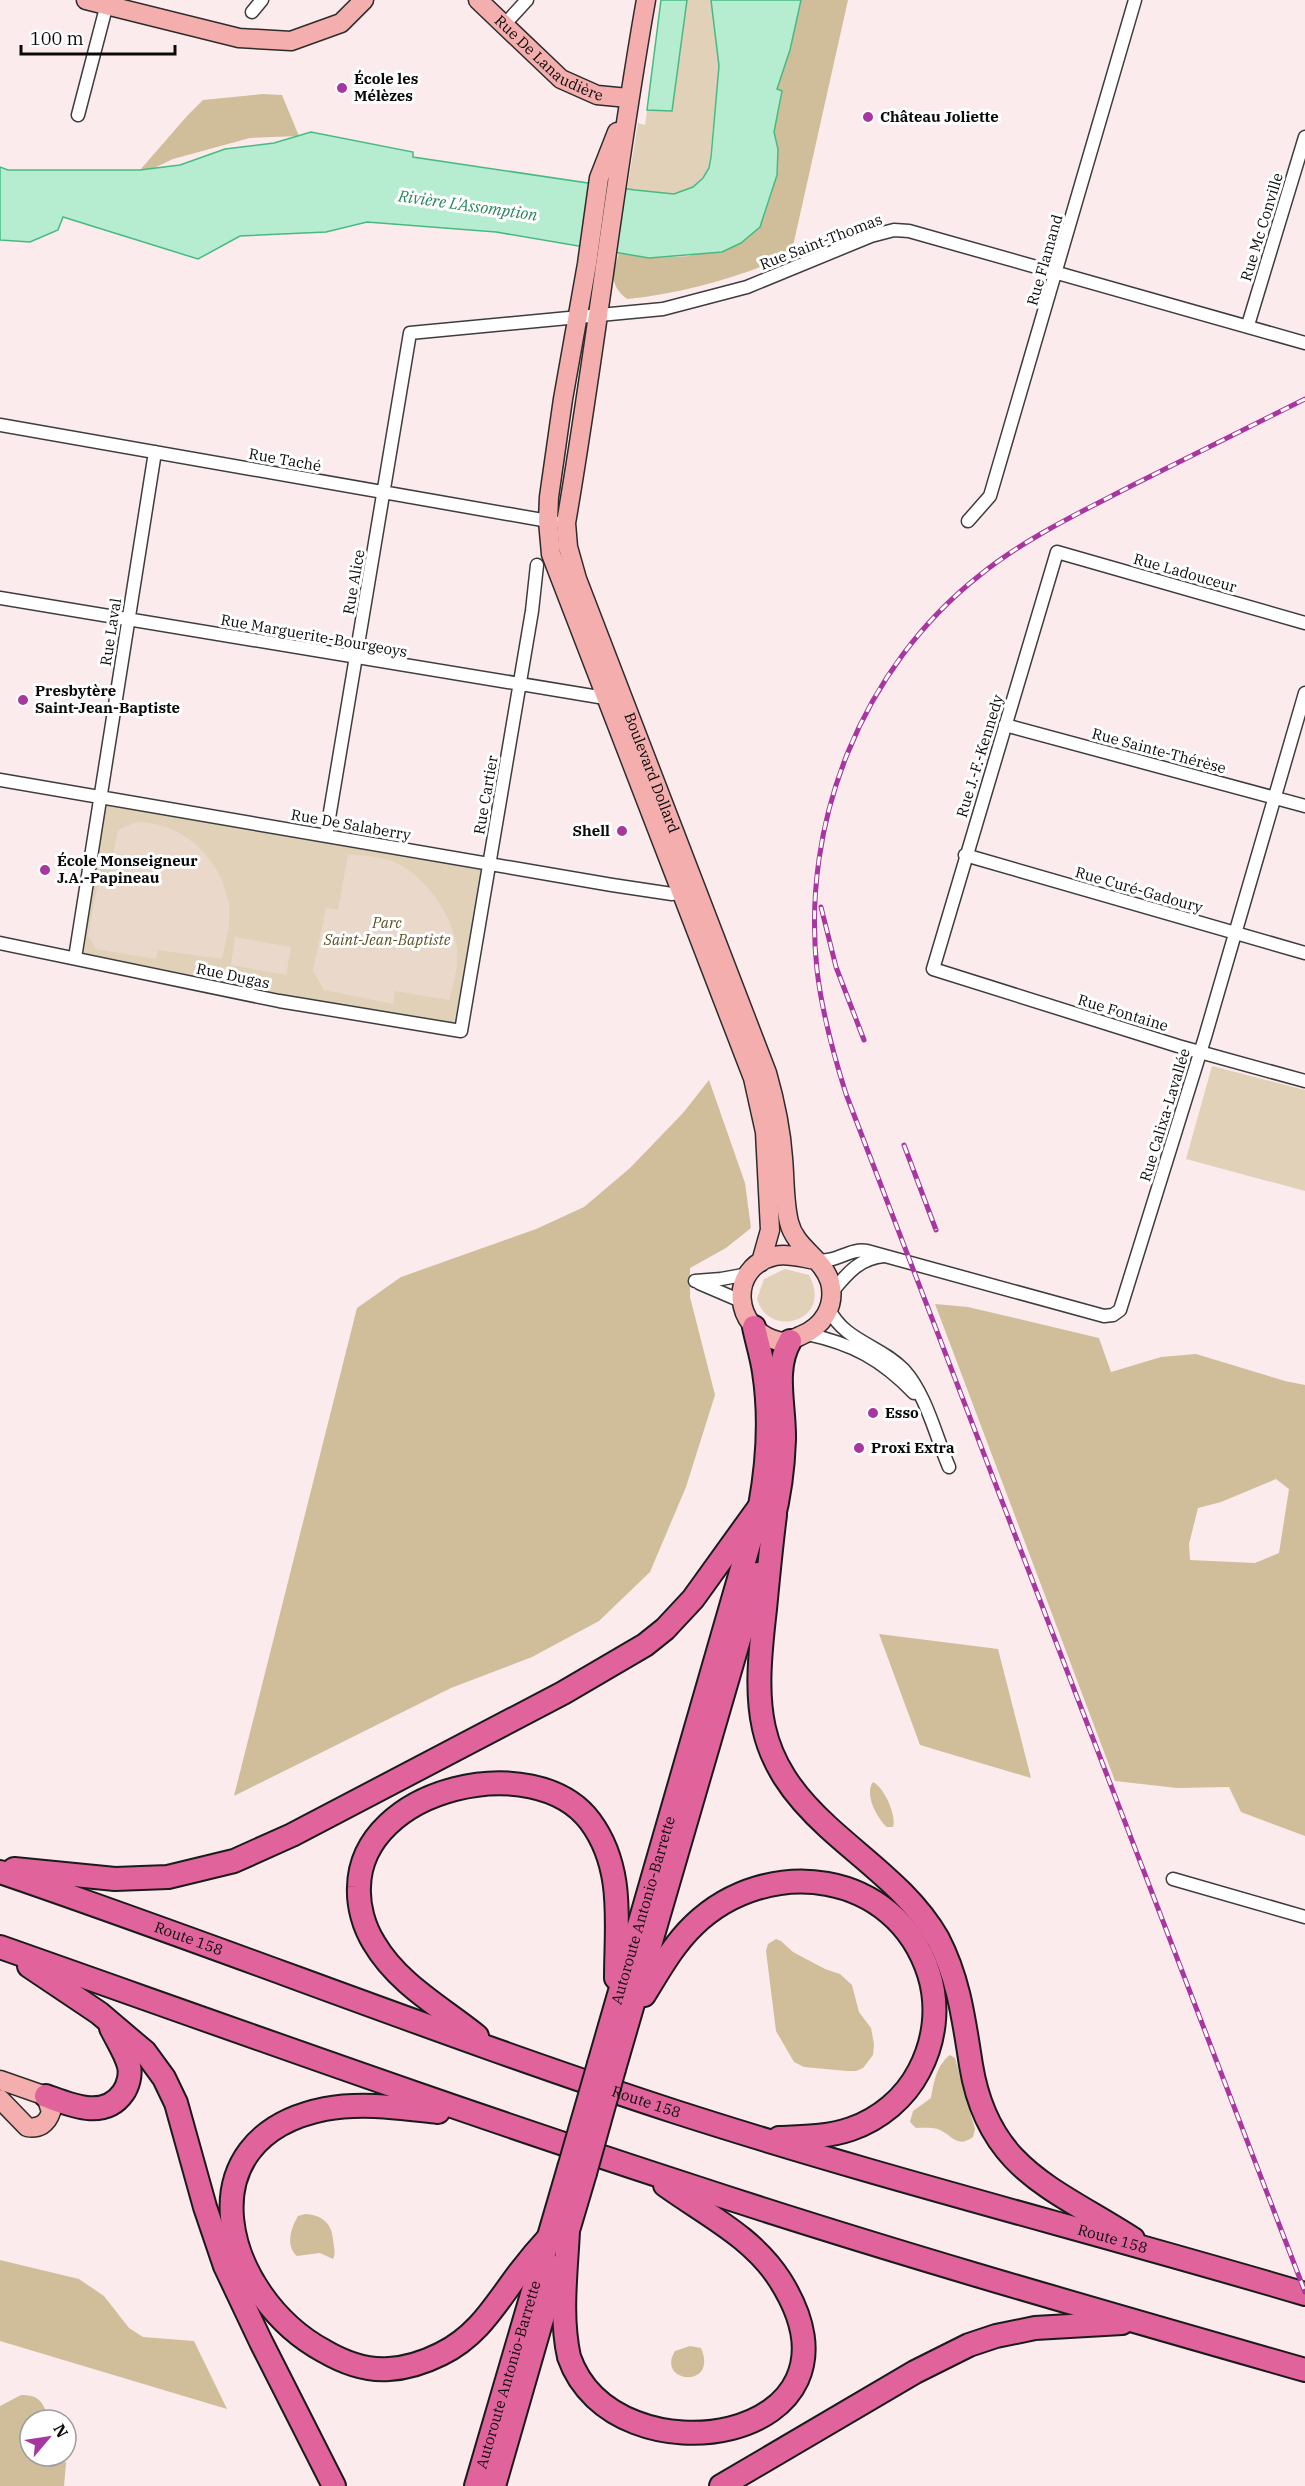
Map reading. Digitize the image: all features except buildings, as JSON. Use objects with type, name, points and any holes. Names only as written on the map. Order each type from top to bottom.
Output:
[{"type":"highway","name":"Autoroute Antonio-Barrette","points":[[754,1327],[764,1368],[768,1405],[767,1510]]},
{"type":"highway","name":"Autoroute Antonio-Barrette","points":[[494,2486],[559,2233],[767,1510],[784,1443],[780,1362],[798,1337]]},
{"type":"highway","points":[[0,1870],[43,1870],[115,1880],[157,1879],[215,1867],[276,1842],[571,1688],[645,1645],[693,1599],[767,1510]]},
{"type":"highway","points":[[767,1510],[758,1691],[766,1737],[782,1775],[810,1809],[912,1902],[933,1932],[949,1962],[957,1984],[978,2099],[989,2126],[1000,2144],[1021,2166],[1051,2190],[1152,2251]]},
{"type":"highway","points":[[492,2049],[399,1975],[373,1942],[362,1914],[359,1893],[360,1874],[374,1839],[395,1816],[434,1796],[481,1785],[516,1785],[555,1794],[584,1814],[601,1839],[615,1878],[623,2010]]},
{"type":"highway","name":"Route 158","points":[[0,1870],[585,2082],[765,2140],[1305,2294]]},
{"type":"highway","points":[[623,2010],[688,1931],[713,1909],[743,1893],[784,1882],[817,1882],[860,1894],[890,1913],[915,1943],[932,1986],[934,2026],[926,2055],[917,2075],[891,2107],[861,2125],[824,2136],[765,2140]]},
{"type":"highway","points":[[0,1947],[82,2000],[145,2052],[169,2087],[225,2266],[334,2486]]},
{"type":"highway","points":[[0,1947],[479,2116],[645,2171],[902,2252],[1305,2370]]},
{"type":"highway","points":[[46,2096],[75,2106],[93,2109],[107,2106],[123,2094],[129,2079],[129,2065],[108,2022]]},
{"type":"highway","points":[[479,2116],[387,2107],[347,2106],[306,2115],[270,2131],[256,2144],[241,2165],[234,2183],[231,2201],[231,2221],[235,2241],[253,2283],[280,2318],[317,2348],[359,2366],[380,2369],[398,2368],[439,2355],[473,2333],[493,2310],[519,2273],[559,2233]]},
{"type":"highway","points":[[645,2171],[724,2225],[757,2252],[781,2281],[796,2312],[802,2336],[802,2355],[794,2396],[769,2431],[756,2442],[734,2454]]},
{"type":"highway","name":"Autoroute Antonio-Barrette","points":[[476,2486],[559,2233]]},
{"type":"highway","points":[[559,2233],[569,2357],[585,2399],[611,2434]]},
{"type":"highway","points":[[721,2486],[921,2368],[969,2345],[996,2336],[1035,2328],[1138,2322]]},
{"type":"main road","points":[[86,0],[107,3],[239,38],[291,41],[341,23],[364,0]]},
{"type":"main road","name":"Rue De Lanaudière","points":[[478,0],[561,79],[597,95],[627,104]]},
{"type":"main road","points":[[627,104],[645,0]]},
{"type":"main road","name":"Boulevard Dollard","points":[[557,522],[563,399],[599,178],[627,104]]},
{"type":"main road","name":"Boulevard Dollard","points":[[627,104],[606,269],[551,554],[615,698],[690,890],[769,1079],[782,1144],[789,1225],[796,1240],[816,1260]]},
{"type":"main road","name":"Boulevard Dollard","points":[[690,890],[744,1052],[761,1111],[766,1143],[770,1230],[755,1268]]},
{"type":"main road","points":[[782,1255],[816,1260],[827,1275],[830,1301],[819,1326],[798,1337],[777,1340],[754,1327],[746,1318],[741,1301],[744,1283],[755,1268],[782,1255]]},
{"type":"main road","points":[[0,2080],[46,2096],[51,2112],[46,2122],[36,2128],[22,2124],[0,2099]]},
{"type":"street","points":[[252,12],[262,0]]},
{"type":"street","points":[[505,24],[527,0]]},
{"type":"street","name":"Rue Flamand","points":[[968,521],[990,496],[1135,0]]},
{"type":"street","points":[[78,115],[107,3]]},
{"type":"street","name":"Rue Mc Conville","points":[[1248,325],[1299,180],[1305,137]]},
{"type":"street","name":"Rue Saint-Thomas","points":[[410,333],[663,309],[747,287],[872,236],[894,230],[909,231],[1248,325],[1305,343]]},
{"type":"street","name":"Rue Alice","points":[[326,836],[410,333]]},
{"type":"street","name":"Rue Taché","points":[[0,425],[557,522]]},
{"type":"street","name":"Rue Laval","points":[[75,958],[155,452]]},
{"type":"street","name":"Rue Ladouceur","points":[[1057,552],[1305,623]]},
{"type":"street","name":"Rue J.-F.-Kennedy","points":[[933,969],[965,855],[1057,552]]},
{"type":"street","name":"Rue Cartier","points":[[461,1031],[520,685],[537,565]]},
{"type":"street","name":"Rue Marguerite-Bourgeoys","points":[[0,598],[520,685],[615,698]]},
{"type":"street","name":"Rue Calixa-Lavallée","points":[[816,1260],[833,1261],[857,1250],[1103,1316],[1116,1314],[1123,1305],[1200,1052],[1305,693]]},
{"type":"street","name":"Rue Sainte-Thérèse","points":[[1005,725],[1305,806]]},
{"type":"street","name":"Rue De Salaberry","points":[[0,780],[612,885],[672,894],[690,890]]},
{"type":"street","name":"Rue Curé-Gadoury","points":[[965,855],[1305,953]]},
{"type":"street","name":"Rue Dugas","points":[[0,943],[279,1001],[461,1031]]},
{"type":"street","name":"Rue Fontaine","points":[[933,969],[1200,1052],[1305,1081]]},
{"type":"street","points":[[885,1256],[869,1259],[857,1265],[830,1301],[837,1323],[846,1333],[882,1353],[902,1368],[915,1384],[949,1467]]},
{"type":"street","points":[[741,1301],[695,1281],[721,1279],[755,1268]]},
{"type":"street","points":[[798,1337],[836,1341],[876,1360],[895,1374],[924,1406]]},
{"type":"street","points":[[1173,1879],[1305,1917]]},
{"type":"green space","points":[[687,0],[711,0],[719,66],[709,168],[695,185],[674,194],[627,189],[638,123],[645,125],[647,110],[672,110]]},
{"type":"green space","name":"Parc Saint-Jean-Baptiste","points":[[101,797],[489,864],[461,1031],[75,958]]},
{"type":"green space","points":[[136,822],[153,823],[184,836],[209,858],[218,872],[229,904],[228,932],[222,959],[158,950],[156,959],[96,949],[88,935],[99,878],[108,880],[118,830]]},
{"type":"green space","points":[[348,854],[377,857],[394,862],[416,876],[436,898],[450,924],[457,950],[457,963],[449,1000],[395,991],[393,1004],[324,990],[313,971],[326,908],[338,910]]},
{"type":"green space","points":[[235,937],[291,947],[286,975],[231,965]]},
{"type":"green space","points":[[1212,1066],[1305,1090],[1305,1191],[1186,1159]]},
{"type":"green space","points":[[785,1269],[809,1275],[814,1291],[813,1304],[807,1314],[797,1320],[785,1322],[774,1319],[764,1312],[757,1299],[764,1279]]},
{"type":"shaded area","points":[[801,0],[848,0],[791,255],[711,283],[670,293],[627,299],[617,288],[614,278],[619,253],[649,258],[690,256],[778,149],[774,132],[782,91],[777,89],[790,50]]},
{"type":"shaded area","points":[[263,94],[282,95],[299,136],[250,138],[173,159],[150,170],[140,170],[203,100]]},
{"type":"shaded area","points":[[709,1080],[745,1183],[751,1228],[726,1248],[690,1268],[690,1297],[715,1395],[686,1487],[650,1572],[599,1621],[532,1657],[451,1688],[234,1796],[357,1308],[401,1277],[536,1229],[584,1207],[630,1168],[683,1113]]},
{"type":"shaded area","points":[[935,1304],[968,1307],[1099,1338],[1111,1372],[1161,1357],[1196,1354],[1305,1385],[1305,1836],[1241,1812],[1229,1787],[1177,1788],[1115,1781]],"holes":[[[1276,1479],[1289,1489],[1279,1553],[1255,1563],[1190,1560],[1189,1544],[1198,1508],[1221,1502]]]},
{"type":"shaded area","points":[[879,1634],[998,1649],[1031,1778],[920,1745]]},
{"type":"shaded area","points":[[873,1782],[889,1802],[893,1827],[887,1827],[883,1823],[873,1806],[870,1793]]},
{"type":"shaded area","points":[[776,1939],[793,1952],[825,1969],[840,1974],[852,1985],[859,2012],[871,2028],[874,2044],[873,2055],[863,2068],[847,2071],[804,2067],[794,2062],[776,2031],[766,1951],[768,1944]]},
{"type":"shaded area","points":[[950,2055],[955,2058],[975,2129],[973,2137],[963,2142],[937,2129],[916,2128],[910,2122],[913,2111],[931,2098],[939,2069]]},
{"type":"shaded area","points":[[305,2214],[321,2218],[331,2229],[333,2259],[320,2253],[297,2256],[293,2252],[290,2242],[291,2231],[298,2216]]},
{"type":"shaded area","points":[[0,2260],[79,2279],[104,2296],[129,2328],[143,2337],[194,2341],[227,2409],[0,2341]]},
{"type":"shaded area","points":[[690,2346],[701,2348],[704,2362],[702,2371],[695,2376],[687,2377],[673,2370],[671,2362],[675,2351]]},
{"type":"shaded area","points":[[21,2395],[28,2395],[40,2401],[44,2408],[18,2408],[18,2468],[66,2468],[64,2486],[0,2486],[0,2406]]},
{"type":"water","points":[[661,0],[687,0],[672,111],[647,110]]},
{"type":"water","name":"Rivière L'Assomption","points":[[711,0],[801,0],[790,50],[777,89],[782,91],[774,132],[778,149],[777,175],[760,227],[741,243],[722,252],[649,258],[496,232],[367,222],[326,232],[240,236],[198,259],[63,217],[58,230],[30,242],[0,240],[0,167],[8,170],[140,170],[180,165],[225,149],[274,143],[311,132],[413,152],[413,157],[674,194],[693,187],[703,178],[709,168],[719,66]]},
{"type":"railway","points":[[1305,399],[1072,516],[1034,538],[980,575],[938,613],[902,655],[872,702],[848,751],[830,804],[819,858],[815,914],[817,970],[822,1002],[832,1048],[846,1094],[1305,2292]]},
{"type":"railway","points":[[821,907],[836,967],[864,1040]]},
{"type":"railway","points":[[904,1145],[936,1230]]},
{"type":"place","name":"École les Mélèzes","points":[[342,88]]},
{"type":"place","name":"Château Joliette","points":[[868,117]]},
{"type":"place","name":"Presbytère Saint-Jean-Baptiste","points":[[23,700]]},
{"type":"place","name":"Shell","points":[[622,831]]},
{"type":"place","name":"École Monseigneur J.A.-Papineau","points":[[45,870]]},
{"type":"place","name":"Esso","points":[[873,1413]]},
{"type":"place","name":"Proxi Extra","points":[[859,1448]]}]
